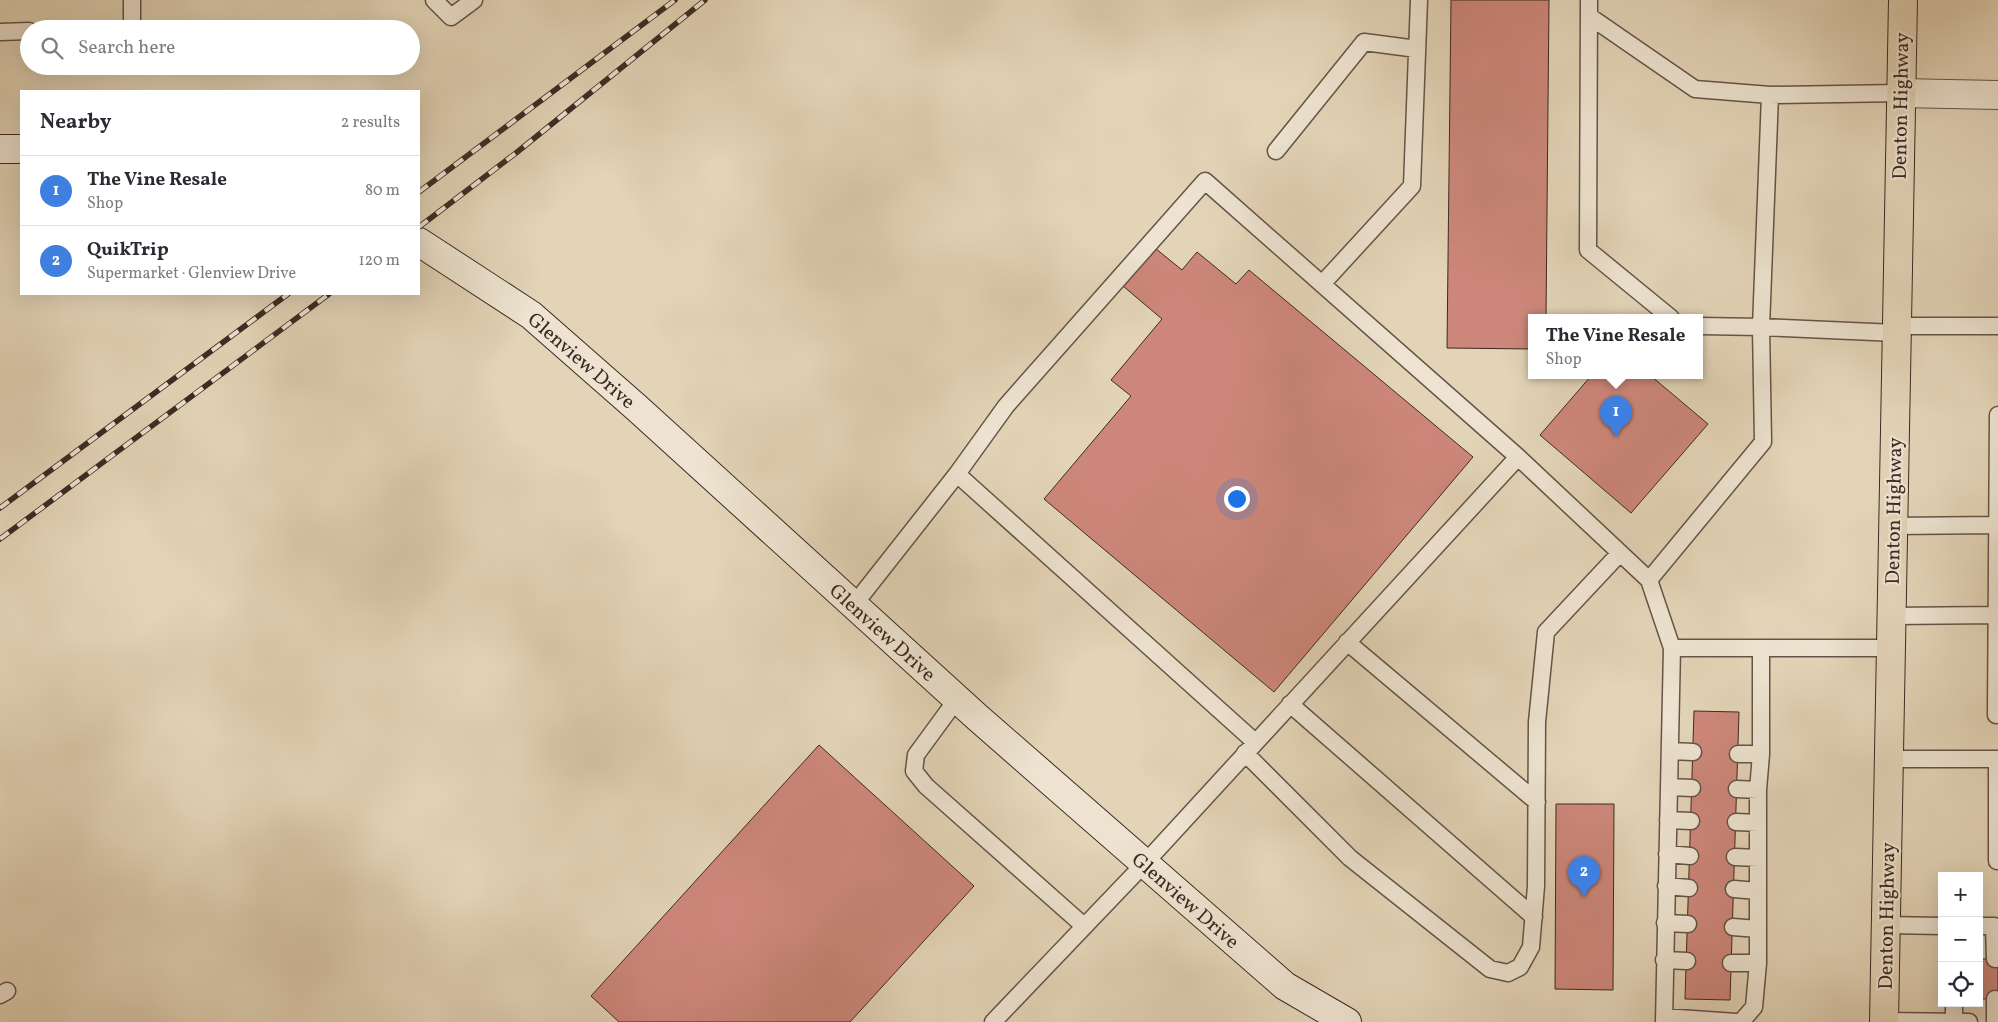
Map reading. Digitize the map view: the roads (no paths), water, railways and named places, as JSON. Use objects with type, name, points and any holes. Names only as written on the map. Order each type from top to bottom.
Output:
[{"type":"main road","name":"Denton Highway","points":[[1884,1021],[1903,0]]},
{"type":"main road","points":[[1900,93],[1998,95]]},
{"type":"main road","points":[[0,149],[20,149]]},
{"type":"main road","name":"Glenview Drive","points":[[420,243],[531,315],[637,408],[957,699],[1284,986],[1346,1022]]},
{"type":"lane","points":[[132,0],[132,20]]},
{"type":"lane","points":[[434,0],[451,17],[474,0]]},
{"type":"lane","points":[[1322,284],[1412,186],[1419,0]]},
{"type":"lane","points":[[1589,8],[1695,89],[1770,95],[1900,93]]},
{"type":"lane","points":[[1589,8],[1588,250],[1666,314]]},
{"type":"lane","points":[[0,32],[20,32]]},
{"type":"lane","points":[[1276,151],[1364,42],[1418,49]]},
{"type":"lane","points":[[1649,580],[1763,442],[1761,327],[1770,95]]},
{"type":"lane","points":[[853,606],[957,474],[1006,406],[1205,181],[1518,457],[1649,580],[1672,648],[1664,1019],[1736,1022]]},
{"type":"lane","points":[[1703,326],[1896,330],[1998,326]]},
{"type":"lane","points":[[1996,715],[1998,415]]},
{"type":"lane","points":[[993,1022],[1145,863],[1518,457]]},
{"type":"lane","points":[[957,474],[1250,748],[1350,858],[1490,969],[1508,972],[1520,968],[1531,947],[1536,886],[1537,722],[1546,632],[1620,553]]},
{"type":"lane","points":[[1893,526],[1997,524]]},
{"type":"lane","points":[[1891,616],[1997,616]]},
{"type":"lane","points":[[1347,642],[1537,802]]},
{"type":"lane","points":[[1672,648],[1891,648]]},
{"type":"lane","points":[[1741,1022],[1754,1007],[1758,963],[1758,790],[1761,648]]},
{"type":"lane","points":[[957,699],[916,755],[914,771],[926,786],[1084,926]]},
{"type":"lane","points":[[1290,704],[1534,917]]},
{"type":"lane","points":[[1670,751],[1693,752]]},
{"type":"lane","points":[[1738,754],[1760,754]]},
{"type":"lane","points":[[1889,759],[1997,759],[1997,861]]},
{"type":"lane","points":[[1669,787],[1692,788]]},
{"type":"lane","points":[[1737,789],[1758,790]]},
{"type":"lane","points":[[1668,820],[1691,821]]},
{"type":"lane","points":[[1736,822],[1758,823]]},
{"type":"lane","points":[[1667,854],[1690,856]]},
{"type":"lane","points":[[1735,857],[1758,858]]},
{"type":"lane","points":[[1666,886],[1689,888]]},
{"type":"lane","points":[[1734,889],[1758,891]]},
{"type":"lane","points":[[1665,923],[1688,924]]},
{"type":"lane","points":[[1886,925],[1938,926]]},
{"type":"lane","points":[[1991,926],[1995,959]]},
{"type":"lane","points":[[1733,927],[1758,929]]},
{"type":"lane","points":[[1664,960],[1687,961]]},
{"type":"lane","points":[[1731,963],[1758,963]]},
{"type":"lane","points":[[1995,999],[1995,1022]]},
{"type":"lane","points":[[1954,1007],[1954,1022]]},
{"type":"lane","points":[[1884,1021],[1969,1022]]},
{"type":"railway","points":[[420,191],[675,0]]},
{"type":"railway","points":[[420,226],[516,153],[705,0]]},
{"type":"railway","points":[[0,508],[287,295]]},
{"type":"railway","points":[[0,539],[328,295]]},
{"type":"place","name":"The Vine Resale","points":[[1616,437]]},
{"type":"place","name":"QuikTrip","points":[[1584,897]]}]
